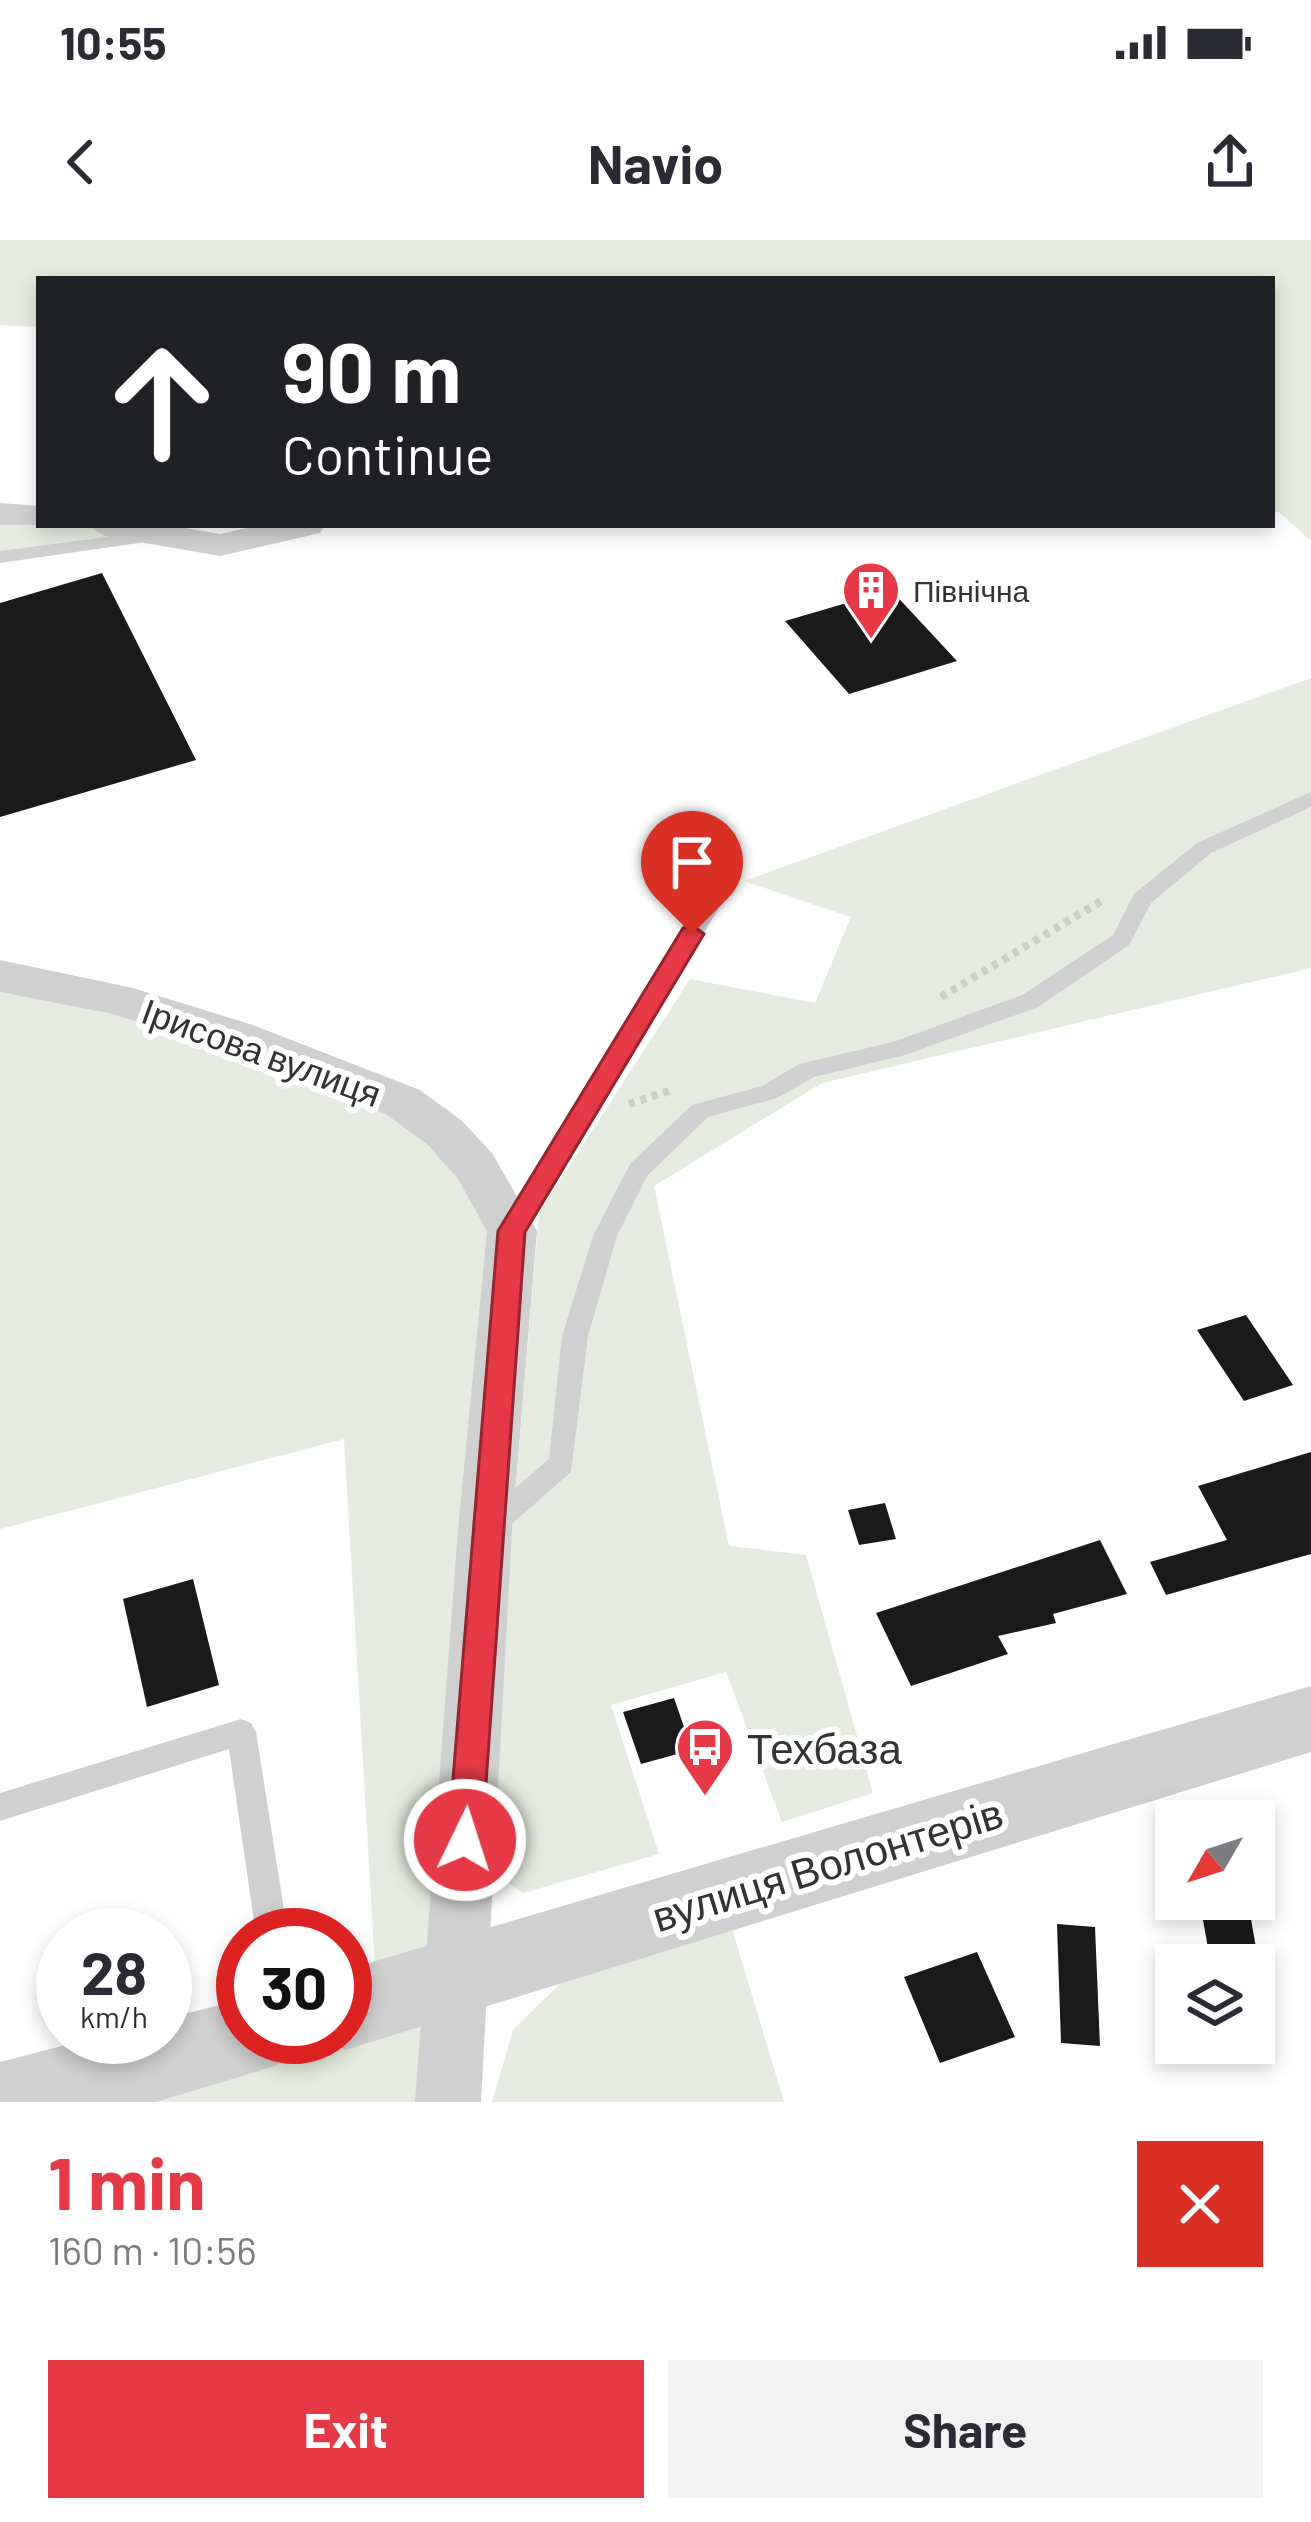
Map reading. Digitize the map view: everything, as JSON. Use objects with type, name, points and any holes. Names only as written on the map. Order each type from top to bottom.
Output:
[{"type":"street","points":[[0,514],[36,517]]},
{"type":"street","points":[[122,528],[220,545],[294,528]]},
{"type":"street","name":"Ірисова вулиця","points":[[0,976],[117,998],[238,1036],[403,1102],[445,1133],[475,1166],[512,1231]]},
{"type":"street","points":[[448,2102],[485,1530],[512,1231]]},
{"type":"street","name":"вулиця Волонтерів","points":[[372,2001],[1311,1719]]},
{"type":"street","points":[[2,2102],[216,2046]]},
{"type":"lane","points":[[0,557],[162,535]]},
{"type":"lane","points":[[485,1530],[562,1464],[575,1336],[605,1237],[638,1170],[700,1111],[769,1092],[807,1070],[897,1049],[1030,1001],[1121,940],[1142,899],[1204,848],[1311,799]]},
{"type":"lane","points":[[512,1231],[715,896]]},
{"type":"lane","points":[[0,1807],[241,1732],[268,1908]]},
{"type":"path","points":[[920,1005],[1110,895]]},
{"type":"path","points":[[578,1120],[687,1085]]},
{"type":"shaded area","points":[[0,240],[1311,240],[1311,541],[1275,513],[1275,276],[36,276],[36,327],[0,325]]},
{"type":"shaded area","points":[[0,514],[36,521],[36,528],[162,535],[0,557]]},
{"type":"shaded area","points":[[1311,678],[1311,968],[822,1083],[654,1186],[729,1546],[806,1555],[873,1793],[782,1822],[726,1672],[611,1705],[659,1854],[523,1893],[495,1874],[486,1841],[539,1213],[690,979],[815,1003],[851,917],[744,881]]},
{"type":"shaded area","points":[[0,976],[351,1078],[495,1200],[448,2102],[2,2102],[147,2064],[192,2064],[192,2052],[216,2046],[216,2064],[372,2064],[372,2006],[377,2000],[344,1439],[0,1529]]},
{"type":"shaded area","points":[[730,1922],[784,2102],[492,2102],[513,2030],[564,1980]]},
{"type":"building","points":[[102,573],[196,760],[0,817],[0,603]]},
{"type":"building","name":"Північна","points":[[891,590],[957,661],[849,694],[785,621]]},
{"type":"building","points":[[1246,1315],[1293,1385],[1244,1401],[1197,1330]]},
{"type":"building","points":[[1311,1452],[1311,1554],[1166,1595],[1150,1562],[1227,1540],[1198,1486]]},
{"type":"building","points":[[885,1503],[896,1539],[859,1545],[848,1510]]},
{"type":"building","points":[[1100,1540],[1127,1594],[1053,1614],[1056,1623],[998,1636],[1008,1654],[911,1686],[876,1613]]},
{"type":"building","points":[[193,1579],[219,1685],[147,1707],[123,1599]]},
{"type":"building","points":[[674,1698],[692,1750],[641,1764],[623,1712]]},
{"type":"building","points":[[1203,1920],[1251,1920],[1255,1944],[1207,1944]]},
{"type":"building","points":[[1057,1924],[1095,1927],[1100,2046],[1061,2043]]},
{"type":"building","points":[[977,1952],[1015,2037],[940,2063],[904,1977]]},
{"type":"place","name":"Північна","points":[[871,641]]},
{"type":"place","name":"Техбаза","points":[[705,1798]]},
{"type":"route","points":[[465,1840],[485,1530],[512,1231],[692,934]]}]
